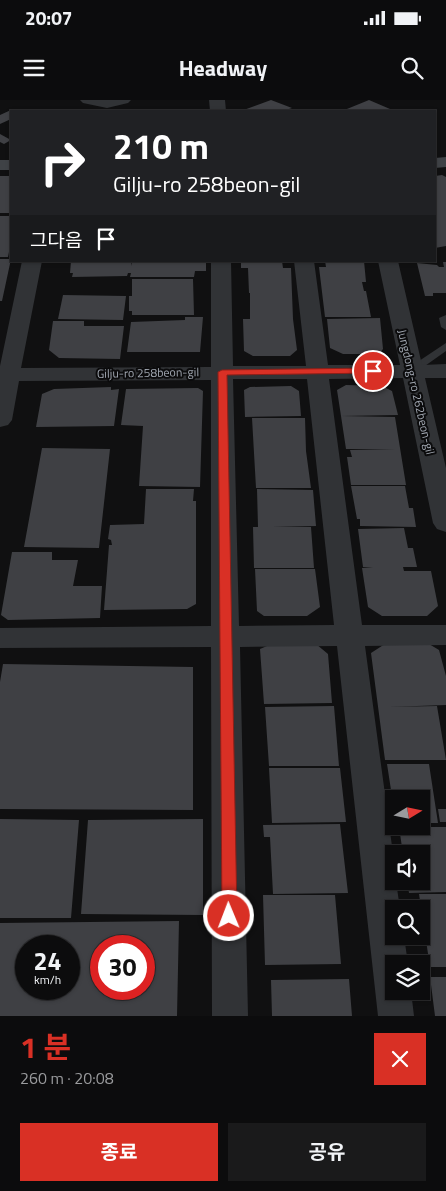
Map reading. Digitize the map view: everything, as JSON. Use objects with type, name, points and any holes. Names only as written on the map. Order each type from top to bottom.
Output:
[{"type":"street","points":[[88,100],[107,103],[123,100]]},
{"type":"street","points":[[0,420],[4,374],[32,262]]},
{"type":"street","points":[[221,262],[230,1016]]},
{"type":"street","points":[[304,262],[396,1016]]},
{"type":"street","name":"Jungdong-ro 262beon-gil","points":[[388,262],[411,371],[439,462],[446,523]]},
{"type":"street","name":"Gilju-ro 258beon-gil","points":[[4,374],[446,370]]},
{"type":"street","points":[[0,638],[446,635]]},
{"type":"lane","points":[[446,318],[444,318],[446,327]]},
{"type":"lane","points":[[411,371],[446,346]]},
{"type":"building","points":[[271,100],[292,108],[286,110],[244,110]]},
{"type":"building","points":[[369,100],[390,109],[387,110],[344,110]]},
{"type":"building","points":[[10,110],[10,119],[0,124],[0,115]]},
{"type":"building","points":[[0,134],[10,139],[4,144],[0,142]]},
{"type":"building","points":[[442,175],[446,177],[446,246],[436,248],[436,176]]},
{"type":"building","points":[[0,176],[10,176],[10,213],[0,213]]},
{"type":"building","points":[[0,216],[10,216],[10,247],[8,257],[0,257]]},
{"type":"building","points":[[0,259],[10,259],[2,301],[0,301]]},
{"type":"building","points":[[71,262],[131,262],[132,266],[132,262],[206,262],[206,271],[195,271],[194,277],[130,277],[131,273],[128,273],[127,276],[72,277],[73,273],[70,273]]},
{"type":"building","points":[[241,262],[282,262],[283,268],[291,268],[293,319],[297,350],[290,356],[253,356],[244,351],[243,319],[250,319],[250,293],[248,268],[241,268]]},
{"type":"building","points":[[325,262],[364,262],[366,282],[362,282],[364,291],[366,291],[371,317],[325,317],[319,267],[326,267]]},
{"type":"building","points":[[443,262],[446,262],[446,293],[433,293],[433,296],[425,296],[417,263],[444,267]]},
{"type":"building","points":[[132,279],[193,279],[194,315],[132,315],[132,311],[129,311],[129,296],[132,296]]},
{"type":"building","points":[[63,295],[126,296],[123,320],[58,319]]},
{"type":"building","points":[[185,317],[203,317],[200,352],[127,352],[131,322],[185,320]]},
{"type":"building","points":[[380,318],[383,349],[379,354],[343,354],[330,348],[327,319]]},
{"type":"building","points":[[53,321],[84,321],[84,326],[124,326],[120,359],[59,358],[49,350]]},
{"type":"building","points":[[346,385],[382,386],[392,391],[398,415],[341,416],[337,390]]},
{"type":"building","points":[[291,386],[299,391],[301,416],[245,417],[244,390],[250,387]]},
{"type":"building","points":[[111,387],[111,390],[119,389],[114,426],[36,427],[42,394],[54,389]]},
{"type":"building","points":[[198,388],[203,391],[200,487],[139,486],[143,426],[121,425],[126,389]]},
{"type":"building","points":[[341,416],[395,417],[406,485],[351,485],[347,457],[352,457],[350,450],[395,449],[346,449]]},
{"type":"building","points":[[252,418],[305,418],[306,451],[311,488],[256,488]]},
{"type":"building","points":[[42,448],[110,449],[99,548],[24,547]]},
{"type":"building","points":[[351,486],[405,486],[409,508],[413,508],[416,527],[360,526],[360,519],[357,519]]},
{"type":"building","points":[[146,489],[194,489],[193,501],[196,501],[196,604],[187,609],[104,610],[109,545],[112,545],[111,540],[108,539],[110,525],[144,524]]},
{"type":"building","points":[[257,489],[313,490],[316,526],[272,527],[311,527],[314,568],[254,568],[253,527],[258,527]]},
{"type":"building","points":[[404,528],[408,548],[413,548],[417,567],[403,567],[404,571],[431,571],[438,606],[427,616],[382,616],[368,607],[362,568],[373,567],[363,567],[358,529]]},
{"type":"building","points":[[12,552],[52,552],[52,560],[78,560],[73,586],[102,586],[100,618],[8,620],[1,615]]},
{"type":"building","points":[[255,569],[315,569],[320,607],[307,616],[264,616],[257,611]]},
{"type":"building","points":[[424,641],[439,650],[446,676],[446,705],[388,707],[437,706],[446,760],[385,760],[371,653],[388,642]]},
{"type":"building","points":[[316,644],[328,654],[332,703],[264,704],[260,649],[267,646]]},
{"type":"building","points":[[3,664],[193,667],[193,810],[0,809],[0,682]]},
{"type":"building","points":[[334,706],[339,766],[269,766],[265,707]]},
{"type":"building","points":[[387,764],[429,764],[438,823],[430,823],[430,790],[391,790]]},
{"type":"building","points":[[269,768],[340,768],[346,822],[272,823]]},
{"type":"building","points":[[438,809],[446,809],[446,822],[440,822]]},
{"type":"building","points":[[0,819],[79,820],[71,918],[0,918]]},
{"type":"building","points":[[203,819],[203,915],[81,914],[88,820]]},
{"type":"building","points":[[340,824],[348,893],[273,894],[270,837],[264,837],[263,825]]},
{"type":"building","points":[[430,827],[446,827],[446,892],[409,893],[408,890],[430,890],[430,845],[402,845],[400,835],[430,835]]},
{"type":"building","points":[[419,894],[446,894],[446,967],[430,967],[430,955],[428,955],[427,945],[430,945],[430,900],[420,900]]},
{"type":"building","points":[[263,895],[335,895],[341,964],[265,965]]},
{"type":"building","points":[[179,921],[177,1016],[0,1016],[0,923]]},
{"type":"building","points":[[430,977],[446,977],[446,1016],[435,1016]]},
{"type":"building","points":[[349,979],[352,1016],[272,1016],[271,980]]},
{"type":"route","points":[[229,916],[222,372],[373,371]]}]
